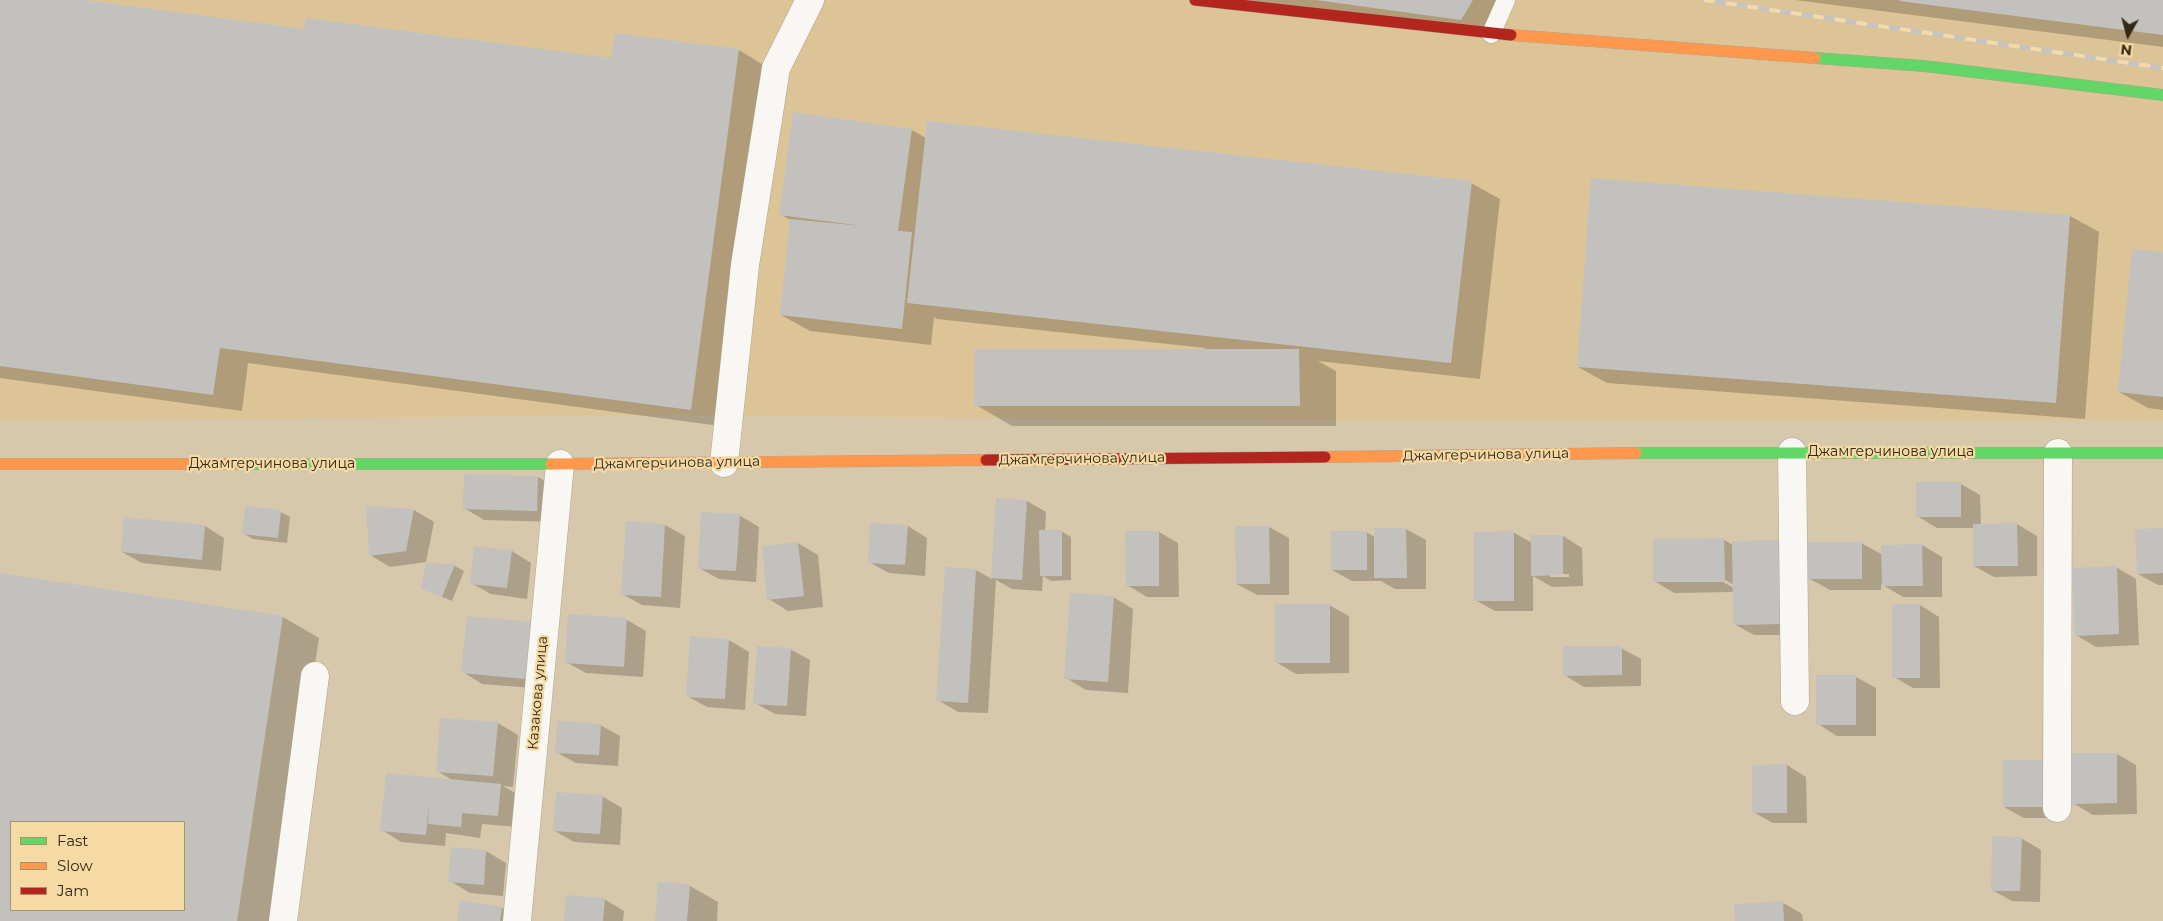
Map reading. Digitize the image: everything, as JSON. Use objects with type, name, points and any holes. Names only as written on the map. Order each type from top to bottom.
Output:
[{"type":"street","points":[[724,463],[745,265],[776,68],[810,0]]},
{"type":"street","points":[[1195,0],[1491,34],[1924,66],[2163,95]]},
{"type":"street","points":[[1792,452],[1795,701]]},
{"type":"street","name":"Джамгерчинова улица","points":[[0,464],[724,463],[1792,452],[2163,453]]},
{"type":"street","points":[[2057,808],[2058,453]]},
{"type":"street","name":"Казакова улица","points":[[517,921],[560,464]]},
{"type":"street","points":[[283,921],[315,676]]},
{"type":"lane","points":[[1491,34],[1506,0]]},
{"type":"shaded area","points":[[0,0],[2163,0],[2163,420],[1421,421],[638,415],[0,421]]},
{"type":"building","points":[[0,0],[85,0],[304,29],[306,18],[611,58],[615,33],[739,49],[691,410],[220,348],[213,395],[0,366]]},
{"type":"building","points":[[1316,0],[1473,0],[1461,20]]},
{"type":"building","points":[[2163,0],[2163,35],[1899,1]]},
{"type":"building","points":[[793,112],[912,129],[898,231],[912,232],[902,329],[780,315],[790,219],[863,226],[779,215]]},
{"type":"building","points":[[927,121],[1472,181],[1451,363],[907,303]]},
{"type":"building","points":[[1591,178],[2070,215],[2056,403],[1577,367]]},
{"type":"building","points":[[2132,249],[2163,252],[2163,397],[2118,392]]},
{"type":"building","points":[[974,349],[1299,349],[1300,406],[974,406]]},
{"type":"building","points":[[464,474],[538,476],[537,511],[463,509]]},
{"type":"building","points":[[1916,482],[1961,482],[1961,517],[1916,517]]},
{"type":"building","points":[[996,498],[1027,500],[1022,580],[991,578]]},
{"type":"building","points":[[245,506],[281,510],[278,538],[242,534]]},
{"type":"building","points":[[366,506],[414,509],[406,551],[369,556]]},
{"type":"building","points":[[701,512],[740,514],[736,571],[698,569]]},
{"type":"building","points":[[124,517],[205,525],[202,560],[121,552]]},
{"type":"building","points":[[626,521],[665,524],[661,597],[621,595]]},
{"type":"building","points":[[870,523],[908,525],[905,565],[868,563]]},
{"type":"building","points":[[2017,523],[2018,566],[1973,566],[1973,524]]},
{"type":"building","points":[[1235,526],[1269,526],[1270,584],[1236,584]]},
{"type":"building","points":[[1374,528],[1406,528],[1407,578],[1374,578]]},
{"type":"building","points":[[2163,528],[2163,573],[2137,574],[2135,529]]},
{"type":"building","points":[[1039,530],[1062,530],[1062,576],[1040,576]]},
{"type":"building","points":[[1125,531],[1159,531],[1159,586],[1126,586]]},
{"type":"building","points":[[1331,531],[1367,531],[1367,570],[1331,570]]},
{"type":"building","points":[[1514,531],[1514,601],[1474,601],[1474,532]]},
{"type":"building","points":[[1531,535],[1563,535],[1563,575],[1531,576]]},
{"type":"building","points":[[1724,538],[1725,582],[1653,582],[1653,539]]},
{"type":"building","points":[[1783,540],[1783,624],[1733,625],[1732,541]]},
{"type":"building","points":[[798,542],[804,596],[767,600],[762,546]]},
{"type":"building","points":[[1808,542],[1862,542],[1862,579],[1808,579]]},
{"type":"building","points":[[1922,544],[1923,586],[1882,586],[1881,545]]},
{"type":"building","points":[[474,546],[512,550],[507,588],[470,584]]},
{"type":"building","points":[[426,563],[455,564],[442,597],[421,589]]},
{"type":"building","points":[[2117,566],[2119,634],[2075,636],[2072,568]]},
{"type":"building","points":[[945,567],[976,569],[968,703],[936,701]]},
{"type":"building","points":[[0,573],[283,616],[237,921],[0,921]]},
{"type":"building","points":[[1070,593],[1114,596],[1108,682],[1064,679]]},
{"type":"building","points":[[1275,604],[1330,604],[1330,663],[1275,663]]},
{"type":"building","points":[[1892,604],[1920,604],[1920,678],[1892,678]]},
{"type":"building","points":[[568,614],[627,618],[624,667],[565,663]]},
{"type":"building","points":[[467,616],[532,622],[526,679],[461,673]]},
{"type":"building","points":[[690,636],[729,639],[725,699],[686,697]]},
{"type":"building","points":[[757,646],[791,648],[787,706],[753,704]]},
{"type":"building","points":[[1563,646],[1622,646],[1622,675],[1563,676]]},
{"type":"building","points":[[1816,675],[1856,675],[1856,725],[1816,725]]},
{"type":"building","points":[[440,718],[498,722],[493,776],[436,772]]},
{"type":"building","points":[[557,721],[601,724],[599,755],[555,753]]},
{"type":"building","points":[[2072,753],[2117,753],[2117,803],[2072,804]]},
{"type":"building","points":[[2003,760],[2046,760],[2046,807],[2003,807]]},
{"type":"building","points":[[1787,764],[1787,813],[1752,813],[1752,765]]},
{"type":"building","points":[[386,773],[501,784],[498,816],[462,813],[461,827],[428,824],[429,803],[426,835],[380,831]]},
{"type":"building","points":[[556,792],[603,795],[600,834],[553,831]]},
{"type":"building","points":[[1992,836],[2022,837],[2020,891],[1991,891]]},
{"type":"building","points":[[451,847],[486,850],[484,885],[448,882]]},
{"type":"building","points":[[658,882],[690,884],[687,921],[655,921]]},
{"type":"building","points":[[566,895],[605,898],[603,921],[564,921]]},
{"type":"building","points":[[460,900],[502,907],[500,921],[457,921]]},
{"type":"building","points":[[1783,901],[1784,921],[1735,921],[1734,904]]},
{"type":"railway","points":[[1704,0],[2163,68]]},
{"type":"traffic: fast","points":[[1815,58],[1924,66],[2163,95]]},
{"type":"traffic: fast","points":[[1636,453],[2163,453]]},
{"type":"traffic: fast","points":[[235,464],[551,464]]},
{"type":"traffic: slow","points":[[1511,35],[1815,58]]},
{"type":"traffic: slow","points":[[1325,457],[1636,453]]},
{"type":"traffic: slow","points":[[551,464],[986,460]]},
{"type":"traffic: slow","points":[[0,464],[235,464]]},
{"type":"traffic: jam","points":[[1195,0],[1511,35]]},
{"type":"traffic: jam","points":[[986,460],[1325,457]]}]
